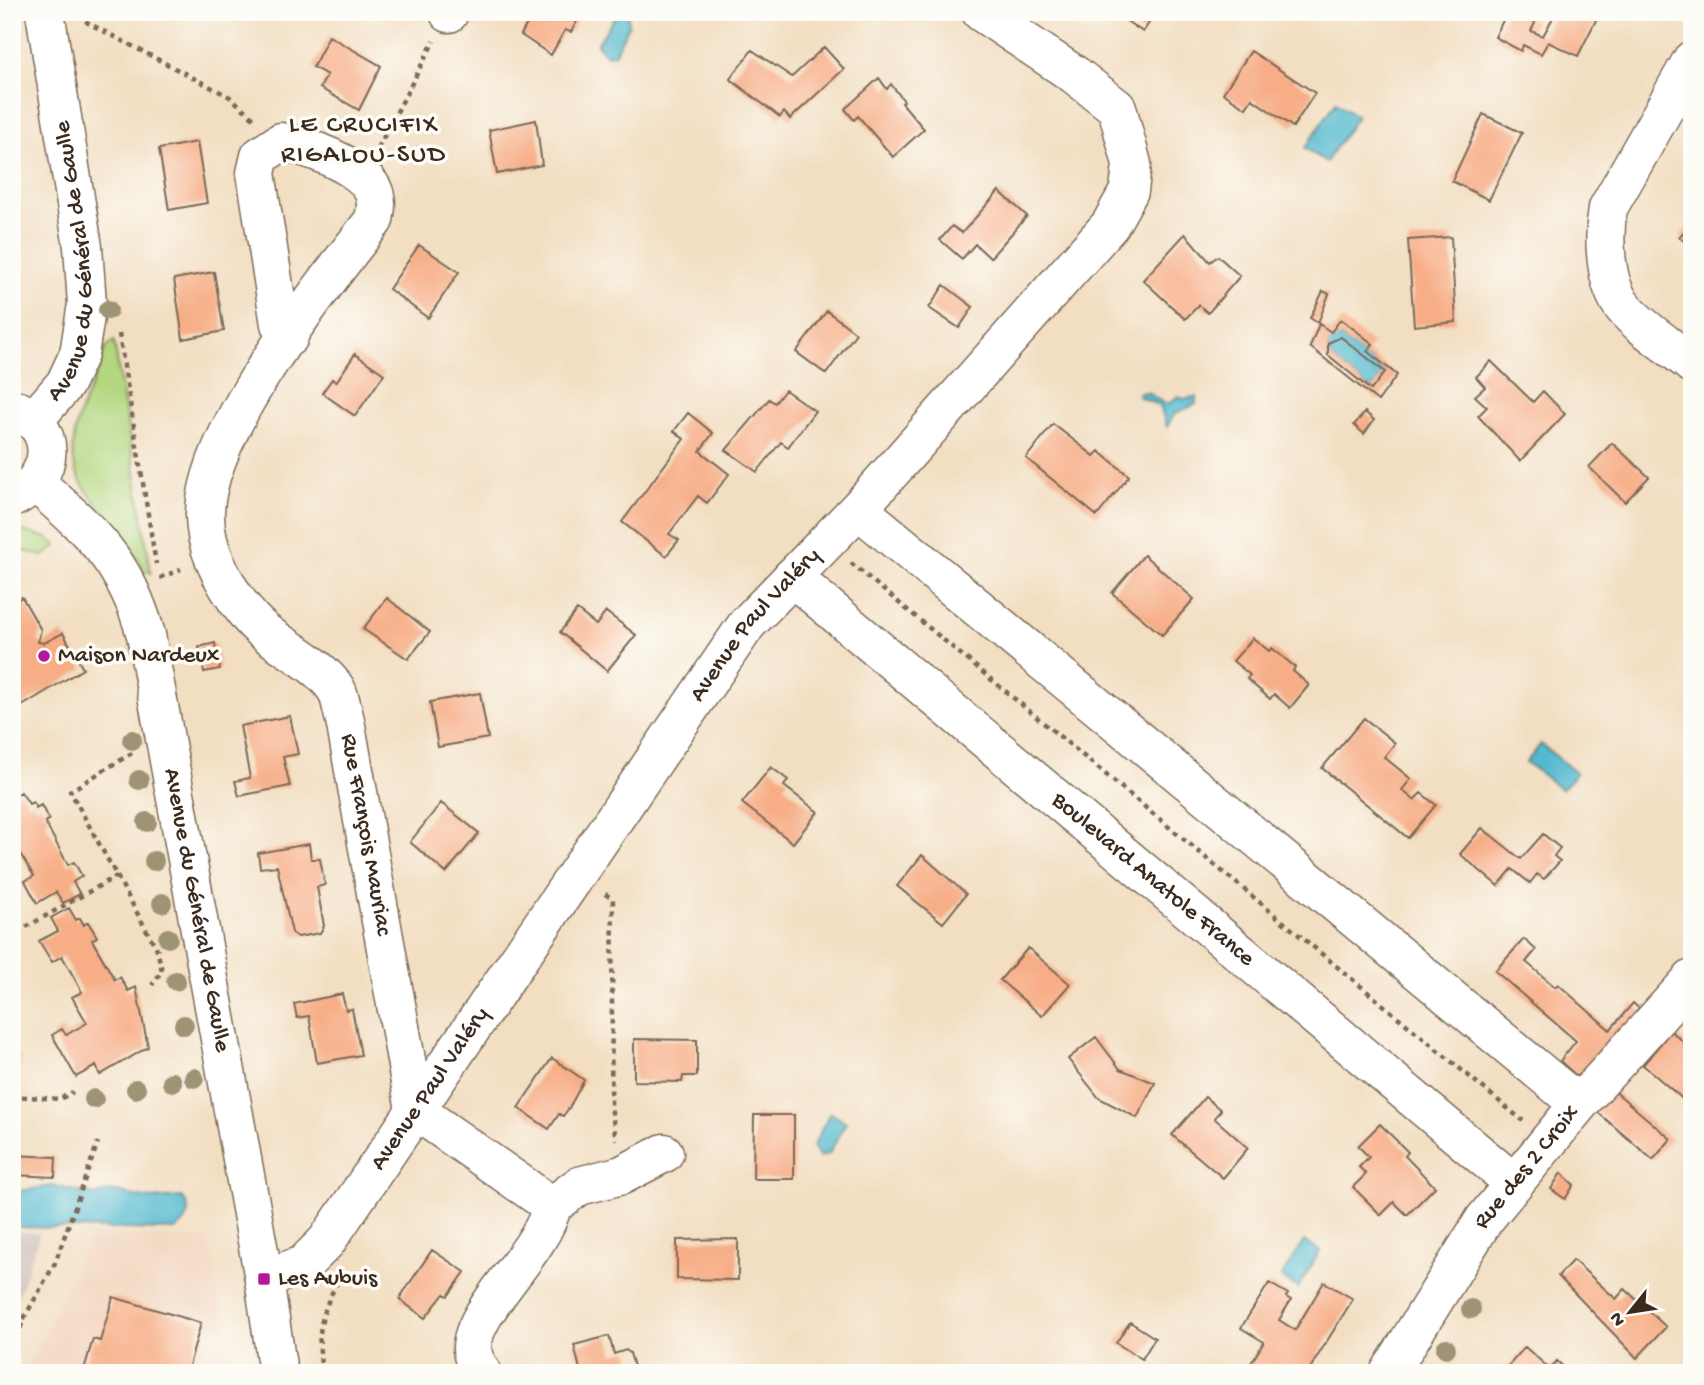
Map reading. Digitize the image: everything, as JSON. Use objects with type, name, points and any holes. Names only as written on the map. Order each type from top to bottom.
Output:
[{"type":"street","name":"Avenue du Général de Gaulle","points":[[23,414],[65,384],[85,329],[88,304],[83,247],[45,12]]},
{"type":"street","name":"Avenue Paul Valéry","points":[[264,1279],[291,1270],[314,1257],[747,624],[858,509],[1110,225],[1129,191],[1132,164],[1116,108],[1075,75],[981,12]]},
{"type":"street","points":[[1692,60],[1608,208],[1604,233],[1609,272],[1623,307],[1692,364]]},
{"type":"street","points":[[289,337],[280,324],[256,173],[260,156],[281,142],[300,144],[361,174]]},
{"type":"street","name":"Rue François Mauriac","points":[[361,174],[372,188],[377,202],[374,220],[303,312],[222,444],[205,513],[220,575],[234,598],[253,622],[316,669],[336,690],[345,720],[415,1110]]},
{"type":"street","points":[[23,414],[46,444],[47,458],[24,491]]},
{"type":"street","name":"Avenue du Général de Gaulle","points":[[24,491],[94,535],[122,572],[138,606],[146,635],[264,1279],[278,1373]]},
{"type":"street","points":[[858,509],[1579,1104]]},
{"type":"street","name":"Boulevard Anatole France","points":[[792,577],[1514,1182]]},
{"type":"street","name":"Rue des 2 Croix","points":[[1389,1373],[1484,1220],[1579,1104],[1692,979]]},
{"type":"street","points":[[415,1110],[552,1206]]},
{"type":"street","points":[[482,1373],[471,1349],[478,1325],[542,1232],[552,1206],[579,1185],[622,1175],[664,1153]]},
{"type":"path","points":[[85,12],[83,18],[88,23],[230,97],[281,142]]},
{"type":"path","points":[[361,174],[374,156],[449,12]]},
{"type":"path","points":[[106,334],[119,332],[158,578]]},
{"type":"path","points":[[825,542],[1548,1141]]},
{"type":"path","points":[[143,747],[70,791],[157,949],[162,971],[152,985]]},
{"type":"path","points":[[575,874],[613,900],[611,1106],[622,1175]]},
{"type":"path","points":[[26,927],[117,876]]},
{"type":"path","points":[[12,1096],[60,1099],[73,1091]]},
{"type":"path","points":[[12,1357],[23,1320],[55,1263],[98,1142]]},
{"type":"path","points":[[322,1373],[318,1341],[320,1322],[338,1280]]},
{"type":"shaded area","points":[[12,1231],[40,1233],[12,1314]]},
{"type":"shaded area","points":[[92,1234],[209,1239],[230,1359],[228,1373],[25,1373]]},
{"type":"green space","points":[[114,341],[151,573],[146,571],[119,531],[90,496],[74,465],[74,439],[80,413],[105,348]]},
{"type":"green space","points":[[12,528],[47,538],[57,546],[43,556],[12,548]]},
{"type":"water","points":[[618,12],[628,16],[629,25],[614,54],[605,55],[597,44]]},
{"type":"water","points":[[1336,102],[1357,116],[1326,162],[1305,148]]},
{"type":"water","points":[[1341,337],[1385,372],[1371,390],[1328,355],[1328,343]]},
{"type":"water","points":[[1147,392],[1163,403],[1170,403],[1178,396],[1183,399],[1196,397],[1196,404],[1174,414],[1167,427],[1160,406],[1138,396],[1139,393]]},
{"type":"water","points":[[1541,744],[1576,773],[1562,790],[1526,762]]},
{"type":"water","points":[[830,1113],[846,1122],[829,1154],[819,1157],[813,1146]]},
{"type":"water","points":[[52,1186],[96,1195],[112,1191],[149,1199],[182,1197],[188,1215],[183,1224],[175,1230],[12,1227],[12,1192]]},
{"type":"water","points":[[1304,1241],[1320,1251],[1298,1288],[1281,1277]]},
{"type":"building","points":[[533,12],[582,12],[571,32],[565,30],[551,55],[521,35]]},
{"type":"building","points":[[1113,12],[1156,12],[1143,32]]},
{"type":"building","points":[[1507,12],[1523,12],[1533,17],[1535,23],[1531,31],[1543,36],[1556,12],[1600,12],[1578,56],[1548,42],[1541,54],[1523,45],[1521,51],[1495,37]]},
{"type":"building","points":[[329,36],[381,66],[359,110],[320,88],[327,75],[313,67]]},
{"type":"building","points":[[824,47],[844,69],[790,119],[784,112],[780,117],[730,79],[752,50],[792,77]]},
{"type":"building","points":[[1251,51],[1315,93],[1293,127],[1252,99],[1246,108],[1223,93]]},
{"type":"building","points":[[879,78],[887,89],[891,84],[904,101],[902,103],[924,129],[893,157],[858,116],[854,120],[845,109]]},
{"type":"building","points":[[1483,114],[1522,133],[1489,200],[1452,181]]},
{"type":"building","points":[[536,120],[542,165],[497,174],[489,130]]},
{"type":"building","points":[[197,142],[207,203],[169,210],[159,149]]},
{"type":"building","points":[[999,191],[1027,216],[990,258],[975,244],[962,259],[940,240],[952,226],[962,233]]},
{"type":"building","points":[[1692,222],[1692,247],[1679,237]]},
{"type":"building","points":[[1185,234],[1210,262],[1218,256],[1240,276],[1208,313],[1199,305],[1185,319],[1143,280]]},
{"type":"building","points":[[1451,237],[1456,322],[1414,326],[1408,240]]},
{"type":"building","points":[[419,245],[459,272],[428,318],[389,289]]},
{"type":"building","points":[[214,272],[224,331],[183,339],[174,279]]},
{"type":"building","points":[[944,285],[973,307],[959,328],[929,308]]},
{"type":"building","points":[[1323,291],[1329,294],[1318,323],[1310,318]]},
{"type":"building","points":[[827,311],[856,333],[826,374],[796,352]]},
{"type":"building","points":[[1341,319],[1373,344],[1367,351],[1397,375],[1378,401],[1310,347],[1319,324],[1331,332]],"holes":[[[1341,337],[1385,372],[1371,390],[1328,355],[1328,343]]]},
{"type":"building","points":[[355,354],[384,374],[355,416],[322,393],[332,379],[336,382]]},
{"type":"building","points":[[1491,361],[1533,402],[1543,391],[1565,414],[1520,461],[1478,416],[1487,407],[1475,396],[1485,387],[1476,377]]},
{"type":"building","points":[[785,390],[815,411],[788,447],[781,442],[757,472],[726,450],[769,399],[775,403]]},
{"type":"building","points":[[1365,412],[1374,420],[1364,434],[1354,425]]},
{"type":"building","points":[[688,413],[713,433],[700,451],[729,474],[707,503],[698,496],[669,534],[679,540],[666,556],[622,522],[684,439],[674,431]]},
{"type":"building","points":[[1053,424],[1094,456],[1099,451],[1129,476],[1097,516],[1026,458]]},
{"type":"building","points":[[1612,443],[1649,477],[1625,502],[1589,467]]},
{"type":"building","points":[[1144,555],[1194,599],[1162,635],[1112,593]]},
{"type":"building","name":"Maison Nardeux","points":[[22,597],[41,630],[38,642],[44,643],[63,633],[83,669],[12,712],[12,602]]},
{"type":"building","points":[[387,598],[430,632],[408,659],[363,629]]},
{"type":"building","points":[[577,610],[596,625],[606,612],[636,635],[607,671],[560,632]]},
{"type":"building","points":[[1253,638],[1269,651],[1272,648],[1295,667],[1293,671],[1309,685],[1290,708],[1274,694],[1270,699],[1247,679],[1250,675],[1233,661]]},
{"type":"building","points":[[215,643],[220,669],[204,672],[199,647]]},
{"type":"building","points":[[480,693],[488,738],[438,747],[430,702]]},
{"type":"building","points":[[290,716],[298,754],[283,757],[290,786],[239,796],[235,781],[250,778],[240,726]]},
{"type":"building","points":[[1364,718],[1395,743],[1384,757],[1411,779],[1402,790],[1414,800],[1421,793],[1436,805],[1408,838],[1322,768]]},
{"type":"building","points":[[771,767],[788,780],[784,786],[818,812],[793,843],[742,803]]},
{"type":"building","points":[[21,792],[29,804],[33,802],[36,808],[41,805],[49,820],[45,822],[68,865],[74,862],[82,876],[73,882],[80,894],[63,903],[56,892],[37,903],[25,881],[34,876],[12,841],[12,797]]},
{"type":"building","points":[[441,803],[479,833],[446,873],[410,842]]},
{"type":"building","points":[[1482,828],[1521,859],[1543,834],[1560,848],[1554,856],[1560,861],[1544,879],[1537,874],[1530,883],[1512,869],[1498,886],[1460,854]]},
{"type":"building","points":[[309,844],[311,859],[320,859],[325,885],[317,887],[324,926],[320,933],[298,937],[292,933],[277,866],[260,868],[258,853]]},
{"type":"building","points":[[922,855],[966,894],[943,923],[897,886]]},
{"type":"building","points":[[69,908],[76,920],[80,918],[84,925],[88,922],[97,937],[92,940],[115,980],[120,977],[128,991],[136,987],[148,1047],[100,1075],[96,1066],[76,1077],[52,1035],[62,1029],[66,1035],[87,1023],[72,997],[82,992],[62,956],[52,962],[39,941],[58,931],[51,918]]},
{"type":"building","points":[[1524,939],[1536,950],[1526,962],[1555,987],[1558,984],[1610,1030],[1633,1003],[1642,1011],[1582,1081],[1560,1061],[1576,1041],[1495,971]]},
{"type":"building","points":[[1028,948],[1070,984],[1042,1016],[1000,980]]},
{"type":"building","points":[[342,994],[346,1010],[352,1009],[361,1055],[317,1063],[309,1016],[297,1018],[294,1004]]},
{"type":"building","points":[[1671,1031],[1692,1049],[1692,1107],[1643,1065]]},
{"type":"building","points":[[1096,1037],[1120,1069],[1155,1083],[1137,1118],[1099,1098],[1068,1059]]},
{"type":"building","points":[[634,1039],[697,1040],[697,1076],[683,1076],[682,1082],[634,1081]]},
{"type":"building","points":[[12,1043],[21,1060],[12,1065]]},
{"type":"building","points":[[552,1058],[584,1080],[569,1108],[563,1116],[559,1114],[549,1129],[518,1108]]},
{"type":"building","points":[[12,1065],[19,1077],[12,1080]]},
{"type":"building","points":[[1612,1089],[1671,1139],[1653,1160],[1595,1110]]},
{"type":"building","points":[[1205,1097],[1221,1110],[1214,1118],[1248,1148],[1223,1178],[1172,1135]]},
{"type":"building","points":[[754,1115],[794,1115],[794,1179],[753,1179]]},
{"type":"building","points":[[1380,1124],[1408,1152],[1405,1156],[1435,1187],[1407,1215],[1394,1202],[1381,1215],[1353,1187],[1366,1174],[1359,1167],[1369,1157],[1358,1146]]},
{"type":"building","points":[[12,1155],[56,1157],[55,1177],[12,1175]]},
{"type":"building","points":[[1561,1173],[1574,1185],[1565,1199],[1551,1189]]},
{"type":"building","points":[[738,1239],[738,1280],[677,1279],[677,1240]]},
{"type":"building","points":[[432,1250],[465,1272],[448,1296],[444,1294],[425,1318],[399,1299]]},
{"type":"building","points":[[1573,1260],[1616,1299],[1625,1289],[1666,1327],[1637,1358],[1558,1276]]},
{"type":"building","points":[[1324,1282],[1353,1299],[1309,1370],[1305,1373],[1255,1373],[1248,1368],[1264,1342],[1241,1328],[1269,1283],[1288,1294],[1286,1297],[1291,1300],[1279,1320],[1295,1330]]},
{"type":"building","points":[[113,1297],[201,1323],[187,1373],[83,1373],[93,1339],[100,1341]]},
{"type":"building","points":[[1130,1322],[1155,1338],[1142,1359],[1116,1343]]},
{"type":"building","points":[[609,1336],[614,1354],[626,1350],[630,1353],[636,1373],[581,1373],[574,1345]]},
{"type":"building","points":[[1525,1347],[1550,1369],[1557,1361],[1570,1373],[1502,1373]]},
{"type":"place","name":"Maison Nardeux","points":[[44,656]]},
{"type":"place","name":"Les Aubuis","points":[[264,1279]]},
{"type":"district","name":"LE CRUCIFIX RIGALOU-SUD","points":[[364,141]]}]
